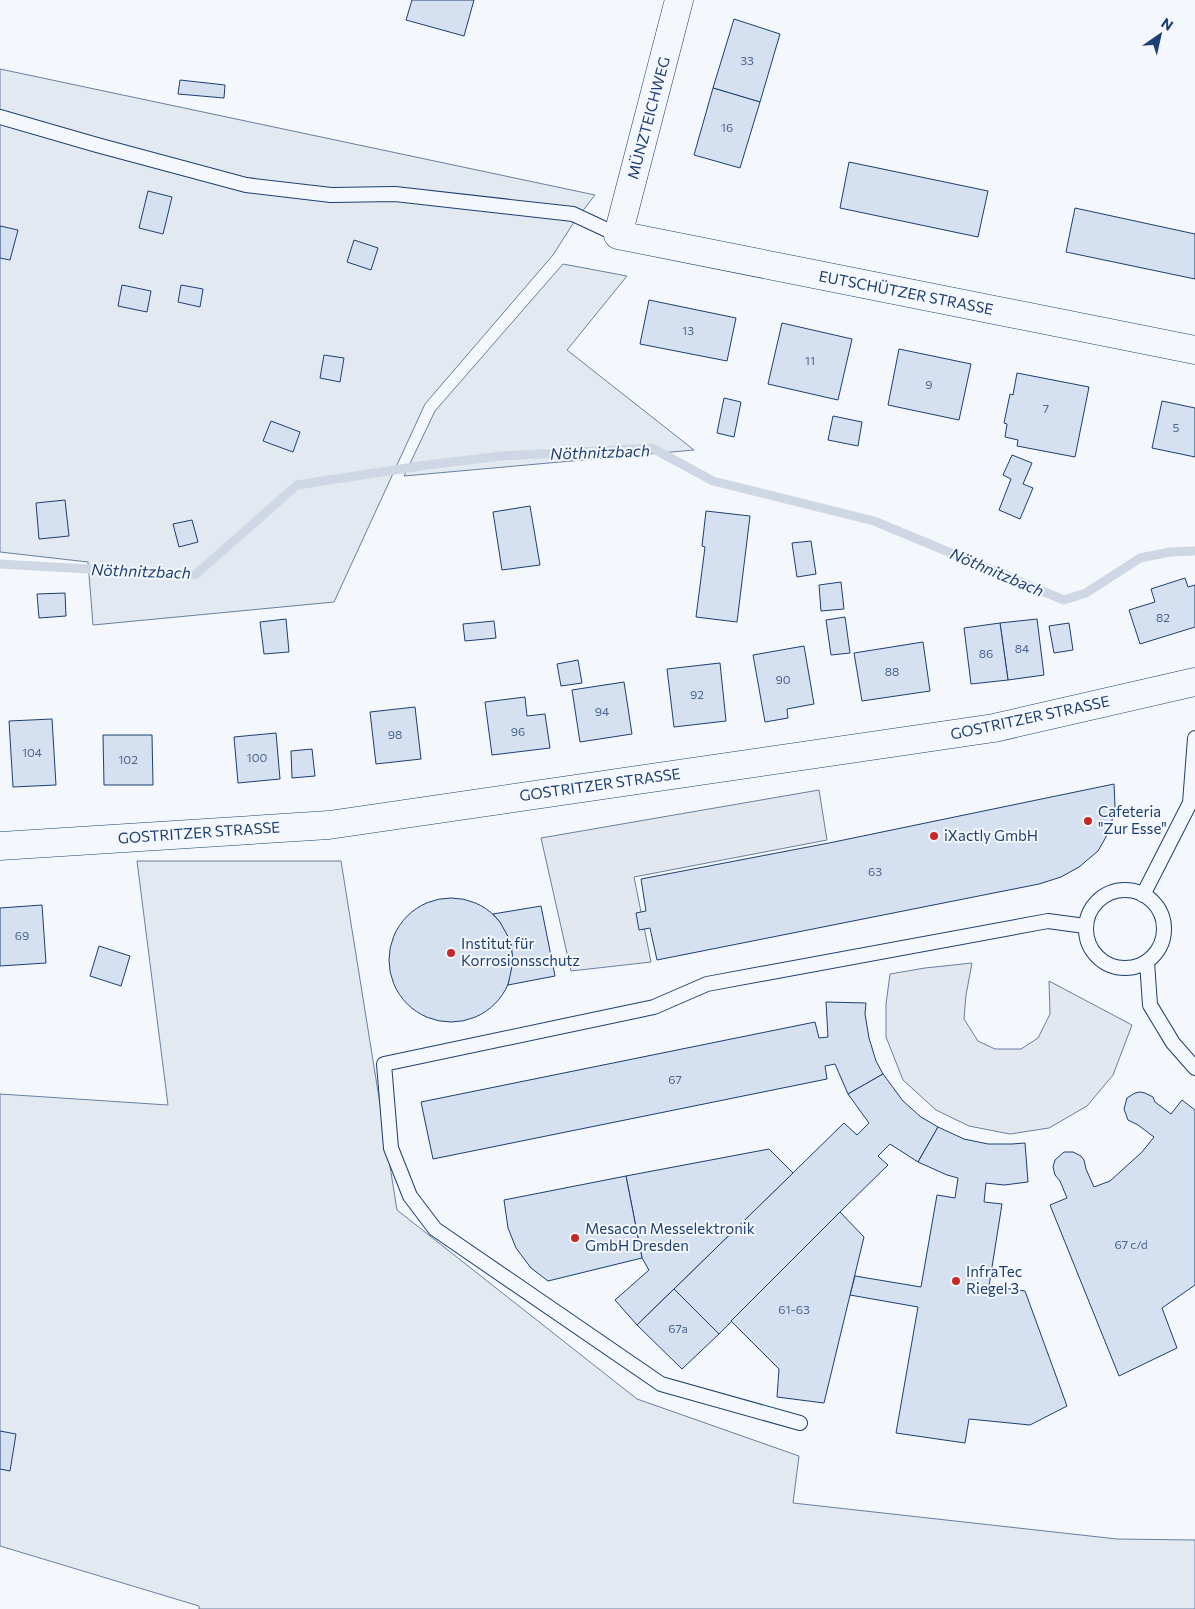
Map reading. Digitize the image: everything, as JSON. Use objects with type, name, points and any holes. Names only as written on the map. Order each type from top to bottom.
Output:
[{"type":"street","name":"MÜNZTEICHWEG","points":[[618,236],[680,0]]},
{"type":"street","name":"EUTSCHÜTZER STRASSE","points":[[618,236],[1195,350]]},
{"type":"street","name":"GOSTRITZER STRASSE","points":[[0,846],[329,825],[994,728],[1195,682]]},
{"type":"lane","points":[[0,117],[97,146],[246,186],[331,195],[395,194],[573,214],[618,236]]},
{"type":"lane","points":[[1144,895],[1190,803],[1195,738]]},
{"type":"lane","points":[[1118,890],[1131,890],[1144,895],[1154,903],[1161,915],[1164,928],[1162,941],[1156,953],[1147,962],[1130,968],[1108,965],[1090,949],[1086,938],[1089,913],[1096,902],[1106,894],[1118,890]]},
{"type":"lane","points":[[800,1423],[661,1384],[435,1229],[410,1196],[391,1148],[384,1064],[654,1007],[707,984],[1048,921],[1086,926]]},
{"type":"lane","points":[[1147,962],[1150,1005],[1172,1043],[1195,1068]]},
{"type":"shaded area","points":[[0,69],[595,195],[574,222],[553,255],[425,404],[334,602],[93,625],[88,562],[0,552]]},
{"type":"shaded area","points":[[563,264],[627,276],[567,350],[694,450],[404,476],[435,411]]},
{"type":"shaded area","points":[[819,790],[827,840],[634,877],[651,962],[571,971],[541,838]]},
{"type":"shaded area","points":[[137,861],[341,861],[397,1210],[637,1399],[799,1456],[793,1503],[1117,1539],[1195,1540],[1195,1609],[199,1609],[199,1606],[0,1546],[0,1094],[168,1105]]},
{"type":"shaded area","points":[[972,963],[964,1019],[978,1041],[995,1049],[1021,1049],[1038,1038],[1050,1014],[1049,981],[1132,1025],[1113,1075],[1087,1106],[1049,1128],[1010,1134],[969,1126],[936,1110],[903,1080],[886,1037],[886,1004],[890,974]]},
{"type":"building","points":[[412,0],[474,0],[464,36],[406,20]]},
{"type":"building","points":[[734,19],[780,34],[760,102],[713,88]]},
{"type":"building","points":[[180,80],[225,85],[224,98],[178,94]]},
{"type":"building","points":[[713,88],[760,102],[740,168],[694,155]]},
{"type":"building","points":[[849,162],[988,191],[978,237],[840,208]]},
{"type":"building","points":[[148,191],[172,197],[163,234],[139,228]]},
{"type":"building","points":[[1075,208],[1195,234],[1195,279],[1066,252]]},
{"type":"building","points":[[0,226],[18,230],[10,260],[0,258]]},
{"type":"building","points":[[354,240],[378,248],[371,270],[347,262]]},
{"type":"building","points":[[122,285],[151,291],[147,312],[118,306]]},
{"type":"building","points":[[181,285],[203,289],[200,307],[178,302]]},
{"type":"building","points":[[649,300],[736,318],[727,361],[640,344]]},
{"type":"building","points":[[782,323],[852,339],[838,400],[768,384]]},
{"type":"building","points":[[899,349],[971,364],[959,420],[888,405]]},
{"type":"building","points":[[324,355],[344,358],[340,382],[320,378]]},
{"type":"building","points":[[1017,373],[1089,387],[1075,457],[1017,446],[1018,440],[1005,437],[1007,424],[1004,423],[1010,394],[1013,395]]},
{"type":"building","points":[[724,398],[741,402],[734,437],[717,433]]},
{"type":"building","points":[[1162,401],[1195,408],[1195,457],[1152,448]]},
{"type":"building","points":[[833,416],[862,422],[858,446],[828,440]]},
{"type":"building","points":[[271,421],[300,432],[293,452],[263,441]]},
{"type":"building","points":[[1012,455],[1032,463],[1023,484],[1033,488],[1020,519],[999,510],[1011,479],[1003,475]]},
{"type":"building","points":[[65,500],[69,536],[39,539],[36,503]]},
{"type":"building","points":[[530,506],[540,565],[502,570],[493,512]]},
{"type":"building","points":[[706,511],[750,516],[737,622],[696,617],[705,547],[702,546]]},
{"type":"building","points":[[192,520],[198,542],[179,547],[173,524]]},
{"type":"building","points":[[811,541],[816,574],[797,577],[792,543]]},
{"type":"building","points":[[1185,578],[1188,587],[1195,585],[1195,627],[1140,644],[1129,610],[1155,602],[1151,589]]},
{"type":"building","points":[[841,582],[844,609],[821,611],[819,585]]},
{"type":"building","points":[[65,593],[66,616],[39,618],[37,594]]},
{"type":"building","points":[[845,617],[850,653],[831,655],[826,620]]},
{"type":"building","points":[[286,619],[289,652],[264,654],[260,622]]},
{"type":"building","points":[[1037,619],[1044,675],[1008,680],[1000,623]]},
{"type":"building","points":[[494,621],[496,638],[465,641],[463,624]]},
{"type":"building","points":[[1000,623],[1008,680],[971,684],[964,628]]},
{"type":"building","points":[[1069,623],[1073,650],[1054,653],[1049,626]]},
{"type":"building","points":[[923,642],[930,691],[862,701],[854,653]]},
{"type":"building","points":[[804,646],[814,704],[787,709],[788,718],[765,722],[753,655]]},
{"type":"building","points":[[578,660],[582,683],[561,686],[557,664]]},
{"type":"building","points":[[720,663],[726,721],[674,727],[667,669]]},
{"type":"building","points":[[624,682],[632,734],[580,742],[572,690]]},
{"type":"building","points":[[525,697],[527,716],[545,714],[550,748],[492,755],[485,702]]},
{"type":"building","points":[[415,707],[421,759],[376,764],[370,712]]},
{"type":"building","points":[[52,719],[56,785],[13,787],[9,721]]},
{"type":"building","points":[[276,733],[280,779],[238,783],[234,737]]},
{"type":"building","points":[[103,735],[152,735],[153,785],[104,785]]},
{"type":"building","points":[[312,749],[315,776],[292,778],[291,751]]},
{"type":"building","points":[[1114,784],[1115,806],[1110,830],[1098,851],[1079,867],[1061,877],[1039,884],[657,960],[650,928],[639,930],[636,913],[646,911],[641,879],[829,843]]},
{"type":"building","name":"Institut für Korrosionsschutz","points":[[451,898],[475,903],[495,916],[508,936],[513,960],[508,984],[495,1004],[475,1017],[451,1022],[427,1017],[407,1004],[394,984],[389,960],[394,936],[407,916],[427,903]]},
{"type":"building","points":[[42,905],[46,963],[0,966],[0,908]]},
{"type":"building","points":[[541,906],[555,976],[508,985],[513,962],[511,942],[500,922],[493,914]]},
{"type":"building","points":[[99,946],[130,956],[121,986],[90,976]]},
{"type":"building","points":[[826,1002],[866,1003],[865,1014],[869,1038],[876,1061],[883,1074],[848,1094],[835,1064],[825,1066],[827,1079],[433,1159],[421,1102],[815,1022],[819,1038],[828,1037]]},
{"type":"building","points":[[883,1074],[903,1101],[921,1117],[938,1127],[918,1162],[890,1144],[878,1156],[888,1165],[719,1334],[674,1289],[844,1123],[857,1135],[869,1123],[848,1094]]},
{"type":"building","points":[[1140,1092],[1153,1097],[1155,1102],[1171,1114],[1182,1100],[1195,1110],[1195,1285],[1162,1308],[1177,1348],[1119,1376],[1050,1205],[1067,1198],[1053,1167],[1055,1160],[1064,1152],[1073,1152],[1081,1156],[1094,1187],[1110,1181],[1142,1152],[1154,1137],[1128,1120],[1124,1109],[1127,1098]]},
{"type":"building","name":"InfraTec Riegel 3","points":[[938,1127],[964,1139],[988,1144],[1025,1143],[1028,1182],[1004,1185],[986,1183],[984,1202],[1002,1204],[989,1286],[1025,1291],[1067,1406],[1030,1425],[969,1419],[965,1443],[896,1433],[918,1307],[850,1295],[855,1276],[921,1287],[937,1195],[955,1198],[958,1178],[918,1162]]},
{"type":"building","points":[[769,1149],[793,1173],[637,1325],[615,1300],[649,1270],[642,1258],[626,1176]]},
{"type":"building","name":"Mesacon Messelektronik GmbH Dresden","points":[[626,1176],[642,1258],[548,1281],[531,1268],[516,1248],[508,1228],[504,1200]]},
{"type":"building","points":[[840,1212],[864,1237],[824,1403],[777,1397],[779,1369],[731,1321]]},
{"type":"building","points":[[674,1289],[719,1334],[682,1369],[637,1325]]},
{"type":"building","points":[[0,1431],[16,1434],[10,1471],[0,1469]]},
{"type":"waterway","name":"Nöthnitzbach","points":[[0,564],[195,575],[297,485],[427,465],[502,456],[652,448],[713,481],[874,521],[1064,600],[1086,593],[1140,558],[1170,552],[1195,551]]},
{"type":"place","name":"Cafeteria \"Zur Esse\"","points":[[1088,821]]},
{"type":"place","name":"iXactly GmbH","points":[[934,836]]},
{"type":"place","name":"Institut für Korrosionsschutz","points":[[451,953]]},
{"type":"place","name":"Mesacon Messelektronik GmbH Dresden","points":[[575,1238]]},
{"type":"place","name":"InfraTec Riegel 3","points":[[956,1281]]}]
